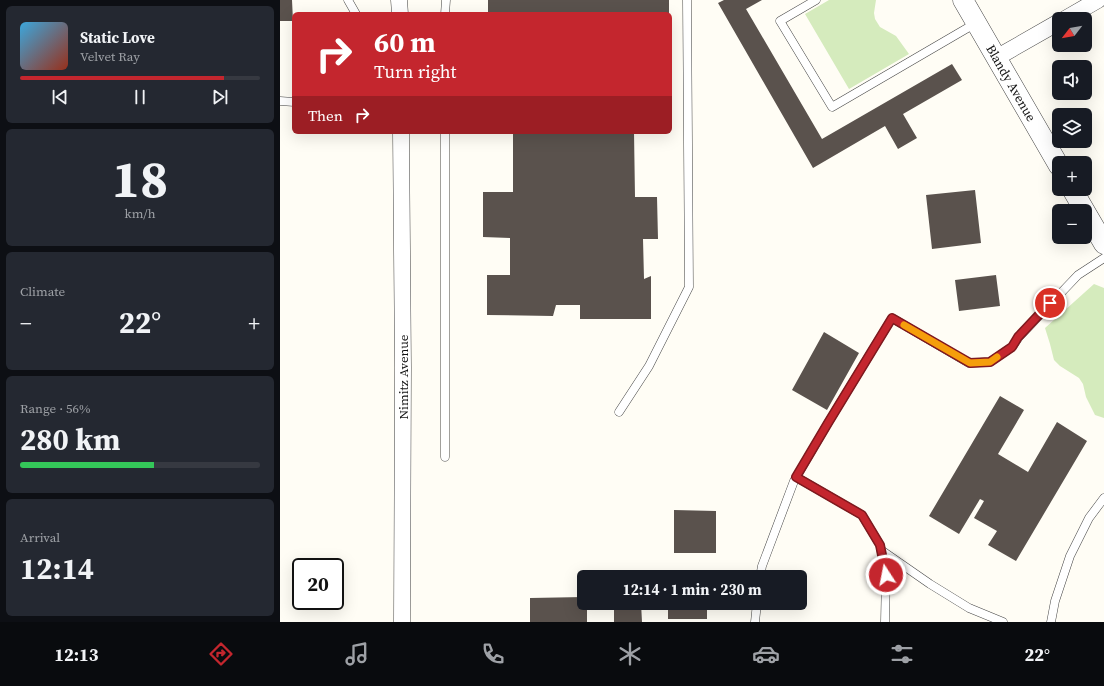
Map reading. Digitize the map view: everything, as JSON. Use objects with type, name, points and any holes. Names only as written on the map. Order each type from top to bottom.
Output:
[{"type":"street","points":[[399,0],[400,12]]},
{"type":"street","name":"Blandy Avenue","points":[[962,0],[1053,156]]},
{"type":"street","points":[[1077,12],[1098,0]]},
{"type":"street","points":[[996,58],[1052,26]]},
{"type":"street","name":"Nimitz Avenue","points":[[401,134],[403,344],[402,622]]},
{"type":"street","points":[[1076,196],[1104,244]]},
{"type":"lane","points":[[348,0],[355,12]]},
{"type":"lane","points":[[446,0],[446,12]]},
{"type":"lane","points":[[619,412],[650,366],[689,287],[687,0]]},
{"type":"lane","points":[[816,0],[780,21],[832,107],[976,23]]},
{"type":"lane","points":[[280,101],[292,102]]},
{"type":"lane","points":[[445,134],[445,457]]},
{"type":"lane","points":[[761,570],[796,477],[892,318],[970,363],[990,362],[1012,347],[1018,337],[1078,275],[1104,258]]},
{"type":"lane","points":[[796,477],[862,515],[882,550],[886,575],[885,622]]},
{"type":"lane","points":[[1051,622],[1055,601],[1070,556],[1089,518],[1104,498]]},
{"type":"lane","points":[[882,550],[930,584],[969,608],[1003,622]]},
{"type":"lane","points":[[755,622],[756,610]]},
{"type":"green space","points":[[829,0],[876,0],[874,13],[875,19],[880,27],[896,36],[909,54],[849,89],[805,14]]},
{"type":"green space","points":[[1094,284],[1104,288],[1104,418],[1095,415],[1086,397],[1083,384],[1079,378],[1060,366],[1054,360],[1045,328]]},
{"type":"building","points":[[280,0],[292,0],[292,21],[280,21]]},
{"type":"building","points":[[488,0],[669,0],[669,12],[488,12]]},
{"type":"building","points":[[724,0],[762,0],[746,9],[822,139],[952,64],[962,80],[903,114],[917,138],[898,149],[885,126],[813,168],[718,3]]},
{"type":"building","points":[[513,134],[634,134],[635,197],[657,197],[658,239],[643,239],[644,279],[651,276],[651,319],[580,319],[580,305],[556,305],[553,316],[487,315],[487,275],[510,275],[510,238],[483,237],[483,192],[513,192]]},
{"type":"building","points":[[975,190],[981,243],[932,249],[926,195]]},
{"type":"building","points":[[996,275],[1000,306],[959,311],[955,280]]},
{"type":"building","points":[[824,332],[859,353],[827,410],[792,390]]},
{"type":"building","points":[[1000,396],[1024,410],[998,454],[1028,472],[1057,422],[1087,441],[1016,561],[988,545],[997,531],[974,518],[984,501],[980,499],[959,534],[929,516]]},
{"type":"building","points":[[674,510],[716,511],[716,553],[674,553]]},
{"type":"building","points":[[577,597],[577,610],[587,610],[587,622],[530,622],[530,598]]},
{"type":"building","points":[[614,610],[641,610],[642,622],[614,622]]},
{"type":"building","points":[[668,610],[707,610],[707,619],[668,619]]},
{"type":"slow traffic","points":[[904,325],[970,363],[990,362],[997,357]]},
{"type":"route","points":[[886,575],[880,545],[862,515],[796,477],[828,423],[892,318],[970,363],[990,362],[1012,347],[1018,337],[1050,303]]}]
